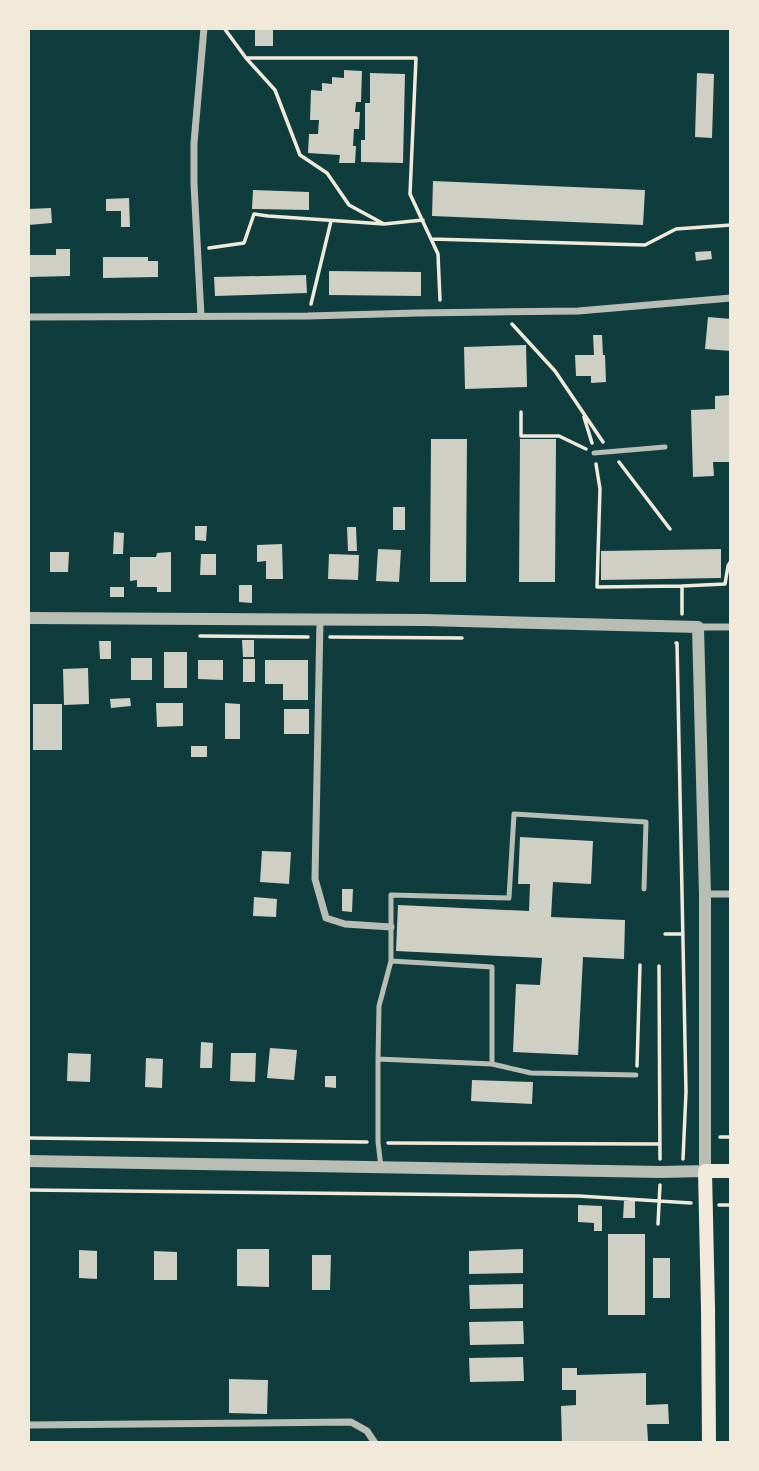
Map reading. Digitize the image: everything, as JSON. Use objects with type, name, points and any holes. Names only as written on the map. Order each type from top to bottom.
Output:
[{"type":"main road","points":[[709,1443],[705,1171],[731,1171]]},
{"type":"street","points":[[201,316],[194,143],[204,28]]},
{"type":"street","points":[[28,317],[578,311],[731,298]]},
{"type":"street","points":[[28,618],[438,620],[731,627]]},
{"type":"street","points":[[320,620],[315,879],[326,918],[345,924],[391,927]]},
{"type":"street","points":[[28,1161],[705,1171],[705,894],[698,627]]},
{"type":"street","points":[[705,894],[731,894]]},
{"type":"street","points":[[28,1425],[351,1422],[367,1431],[375,1443]]},
{"type":"lane","points":[[594,453],[665,447]]},
{"type":"lane","points":[[381,1167],[378,1142],[379,1006],[391,961],[391,895],[509,898],[514,814],[646,822],[644,889]]},
{"type":"lane","points":[[391,961],[492,967],[492,1064]]},
{"type":"lane","points":[[378,1059],[492,1064],[531,1073],[636,1075]]},
{"type":"path","points":[[224,28],[275,90],[300,155],[327,173],[349,205],[384,224]]},
{"type":"path","points":[[246,58],[416,58],[410,194],[438,254],[440,313]]},
{"type":"path","points":[[198,250],[244,243],[254,214],[384,224],[423,220]]},
{"type":"path","points":[[308,316],[331,221]]},
{"type":"path","points":[[432,239],[645,245],[677,229],[731,225]]},
{"type":"path","points":[[501,312],[555,371],[611,452],[670,529]]},
{"type":"path","points":[[582,411],[594,453],[600,489],[597,587],[725,584],[731,561]]},
{"type":"path","points":[[520,412],[521,436],[559,436],[594,453]]},
{"type":"path","points":[[682,586],[682,626]]},
{"type":"path","points":[[195,636],[472,638]]},
{"type":"path","points":[[666,640],[677,643],[686,1092],[683,1171]]},
{"type":"path","points":[[665,934],[683,933]]},
{"type":"path","points":[[636,1075],[640,965]]},
{"type":"path","points":[[657,1224],[661,1172],[659,965]]},
{"type":"path","points":[[28,1138],[659,1144]]},
{"type":"path","points":[[28,1190],[579,1196],[731,1205]]},
{"type":"building","points":[[255,28],[273,28],[273,46],[255,46]]},
{"type":"building","points":[[344,70],[362,71],[361,102],[356,102],[355,112],[360,112],[359,129],[354,129],[355,163],[339,163],[340,155],[308,153],[309,134],[318,134],[319,120],[310,120],[311,90],[322,91],[322,83],[332,84],[332,77],[344,78]]},
{"type":"building","points":[[370,73],[405,74],[403,163],[361,162],[361,140],[365,140],[365,103],[370,103]]},
{"type":"building","points":[[697,73],[714,74],[712,138],[695,137]]},
{"type":"building","points":[[433,181],[645,190],[643,225],[432,216]]},
{"type":"building","points":[[253,190],[309,192],[309,210],[252,209]]},
{"type":"building","points":[[129,198],[130,227],[121,227],[121,211],[106,211],[106,199]]},
{"type":"building","points":[[51,208],[52,223],[28,225],[28,209]]},
{"type":"building","points":[[56,249],[70,249],[70,276],[30,277],[30,255],[56,255]]},
{"type":"building","points":[[711,251],[712,259],[696,261],[695,252]]},
{"type":"building","points":[[103,257],[148,257],[148,261],[158,261],[158,277],[103,278]]},
{"type":"building","points":[[329,271],[421,272],[421,296],[329,295]]},
{"type":"building","points":[[306,275],[307,293],[215,296],[214,277]]},
{"type":"building","points":[[708,317],[731,319],[731,351],[705,349]]},
{"type":"building","points":[[593,335],[602,335],[606,382],[591,383],[591,376],[576,376],[575,355],[594,355]]},
{"type":"building","points":[[526,345],[527,387],[465,389],[464,347]]},
{"type":"building","points":[[731,395],[731,462],[713,462],[714,476],[693,477],[691,410],[715,409],[715,396]]},
{"type":"building","points":[[431,439],[467,439],[466,582],[430,582]]},
{"type":"building","points":[[520,439],[556,439],[555,582],[519,582]]},
{"type":"building","points":[[393,507],[405,507],[405,530],[393,530]]},
{"type":"building","points":[[195,526],[207,526],[206,541],[195,540]]},
{"type":"building","points":[[347,527],[356,527],[357,551],[348,551]]},
{"type":"building","points":[[114,532],[124,533],[123,554],[113,554]]},
{"type":"building","points":[[282,544],[283,579],[266,579],[266,561],[257,562],[257,545]]},
{"type":"building","points":[[378,549],[401,550],[399,582],[376,581]]},
{"type":"building","points":[[721,549],[721,578],[601,580],[601,551]]},
{"type":"building","points":[[50,552],[69,552],[68,572],[50,572]]},
{"type":"building","points":[[171,552],[171,592],[157,592],[157,587],[137,587],[137,580],[130,581],[130,557],[156,557],[157,553]]},
{"type":"building","points":[[201,554],[216,554],[216,575],[200,575]]},
{"type":"building","points":[[329,554],[359,555],[358,580],[328,579]]},
{"type":"building","points":[[239,585],[252,585],[252,603],[239,602]]},
{"type":"building","points":[[110,587],[124,587],[124,597],[110,597]]},
{"type":"building","points":[[242,640],[254,640],[254,657],[243,657]]},
{"type":"building","points":[[99,641],[111,641],[111,659],[100,659]]},
{"type":"building","points":[[164,652],[187,652],[187,688],[164,688]]},
{"type":"building","points":[[131,658],[152,658],[152,680],[131,680]]},
{"type":"building","points":[[243,659],[255,659],[255,682],[243,682]]},
{"type":"building","points":[[198,660],[223,660],[223,680],[198,679]]},
{"type":"building","points":[[265,660],[308,660],[308,700],[283,700],[283,684],[265,684]]},
{"type":"building","points":[[88,668],[89,704],[64,705],[63,669]]},
{"type":"building","points":[[130,698],[131,706],[111,708],[110,699]]},
{"type":"building","points":[[156,703],[183,703],[183,726],[157,727]]},
{"type":"building","points":[[225,703],[240,704],[240,739],[225,739]]},
{"type":"building","points":[[33,704],[62,704],[62,750],[33,750]]},
{"type":"building","points":[[284,709],[309,709],[309,734],[284,734]]},
{"type":"building","points":[[191,746],[207,746],[207,757],[191,757]]},
{"type":"building","points":[[520,837],[593,841],[591,884],[553,882],[551,917],[625,920],[624,959],[583,957],[578,1055],[513,1052],[516,984],[540,985],[542,958],[396,951],[398,905],[529,911],[530,884],[518,884]]},
{"type":"building","points":[[262,851],[291,852],[289,884],[260,882]]},
{"type":"building","points":[[342,889],[353,889],[352,912],[342,911]]},
{"type":"building","points":[[254,897],[277,899],[276,917],[253,916]]},
{"type":"building","points":[[201,1042],[213,1043],[212,1068],[200,1068]]},
{"type":"building","points":[[270,1048],[297,1050],[294,1080],[267,1078]]},
{"type":"building","points":[[68,1053],[91,1054],[90,1082],[67,1081]]},
{"type":"building","points":[[231,1053],[256,1053],[255,1082],[230,1081]]},
{"type":"building","points":[[146,1058],[163,1059],[162,1088],[145,1087]]},
{"type":"building","points":[[325,1076],[336,1076],[336,1088],[325,1087]]},
{"type":"building","points":[[472,1080],[533,1082],[532,1104],[471,1101]]},
{"type":"building","points":[[624,1201],[635,1201],[635,1218],[623,1218]]},
{"type":"building","points":[[578,1205],[602,1206],[602,1231],[594,1231],[594,1223],[578,1222]]},
{"type":"building","points":[[608,1234],[645,1234],[645,1315],[608,1315]]},
{"type":"building","points":[[237,1249],[269,1249],[269,1287],[237,1286]]},
{"type":"building","points":[[523,1249],[523,1273],[469,1274],[469,1251]]},
{"type":"building","points":[[79,1250],[97,1251],[97,1279],[79,1278]]},
{"type":"building","points":[[154,1251],[177,1252],[177,1280],[154,1280]]},
{"type":"building","points":[[312,1255],[331,1255],[330,1290],[312,1290]]},
{"type":"building","points":[[653,1258],[670,1258],[670,1298],[653,1298]]},
{"type":"building","points":[[523,1284],[523,1308],[470,1309],[469,1285]]},
{"type":"building","points":[[523,1321],[524,1344],[470,1345],[469,1322]]},
{"type":"building","points":[[523,1357],[524,1381],[470,1382],[469,1358]]},
{"type":"building","points":[[562,1368],[577,1368],[577,1375],[646,1373],[646,1405],[668,1404],[669,1424],[647,1424],[648,1441],[562,1443],[561,1406],[576,1405],[576,1390],[562,1390]]},
{"type":"building","points":[[229,1379],[268,1380],[267,1414],[229,1413]]}]
